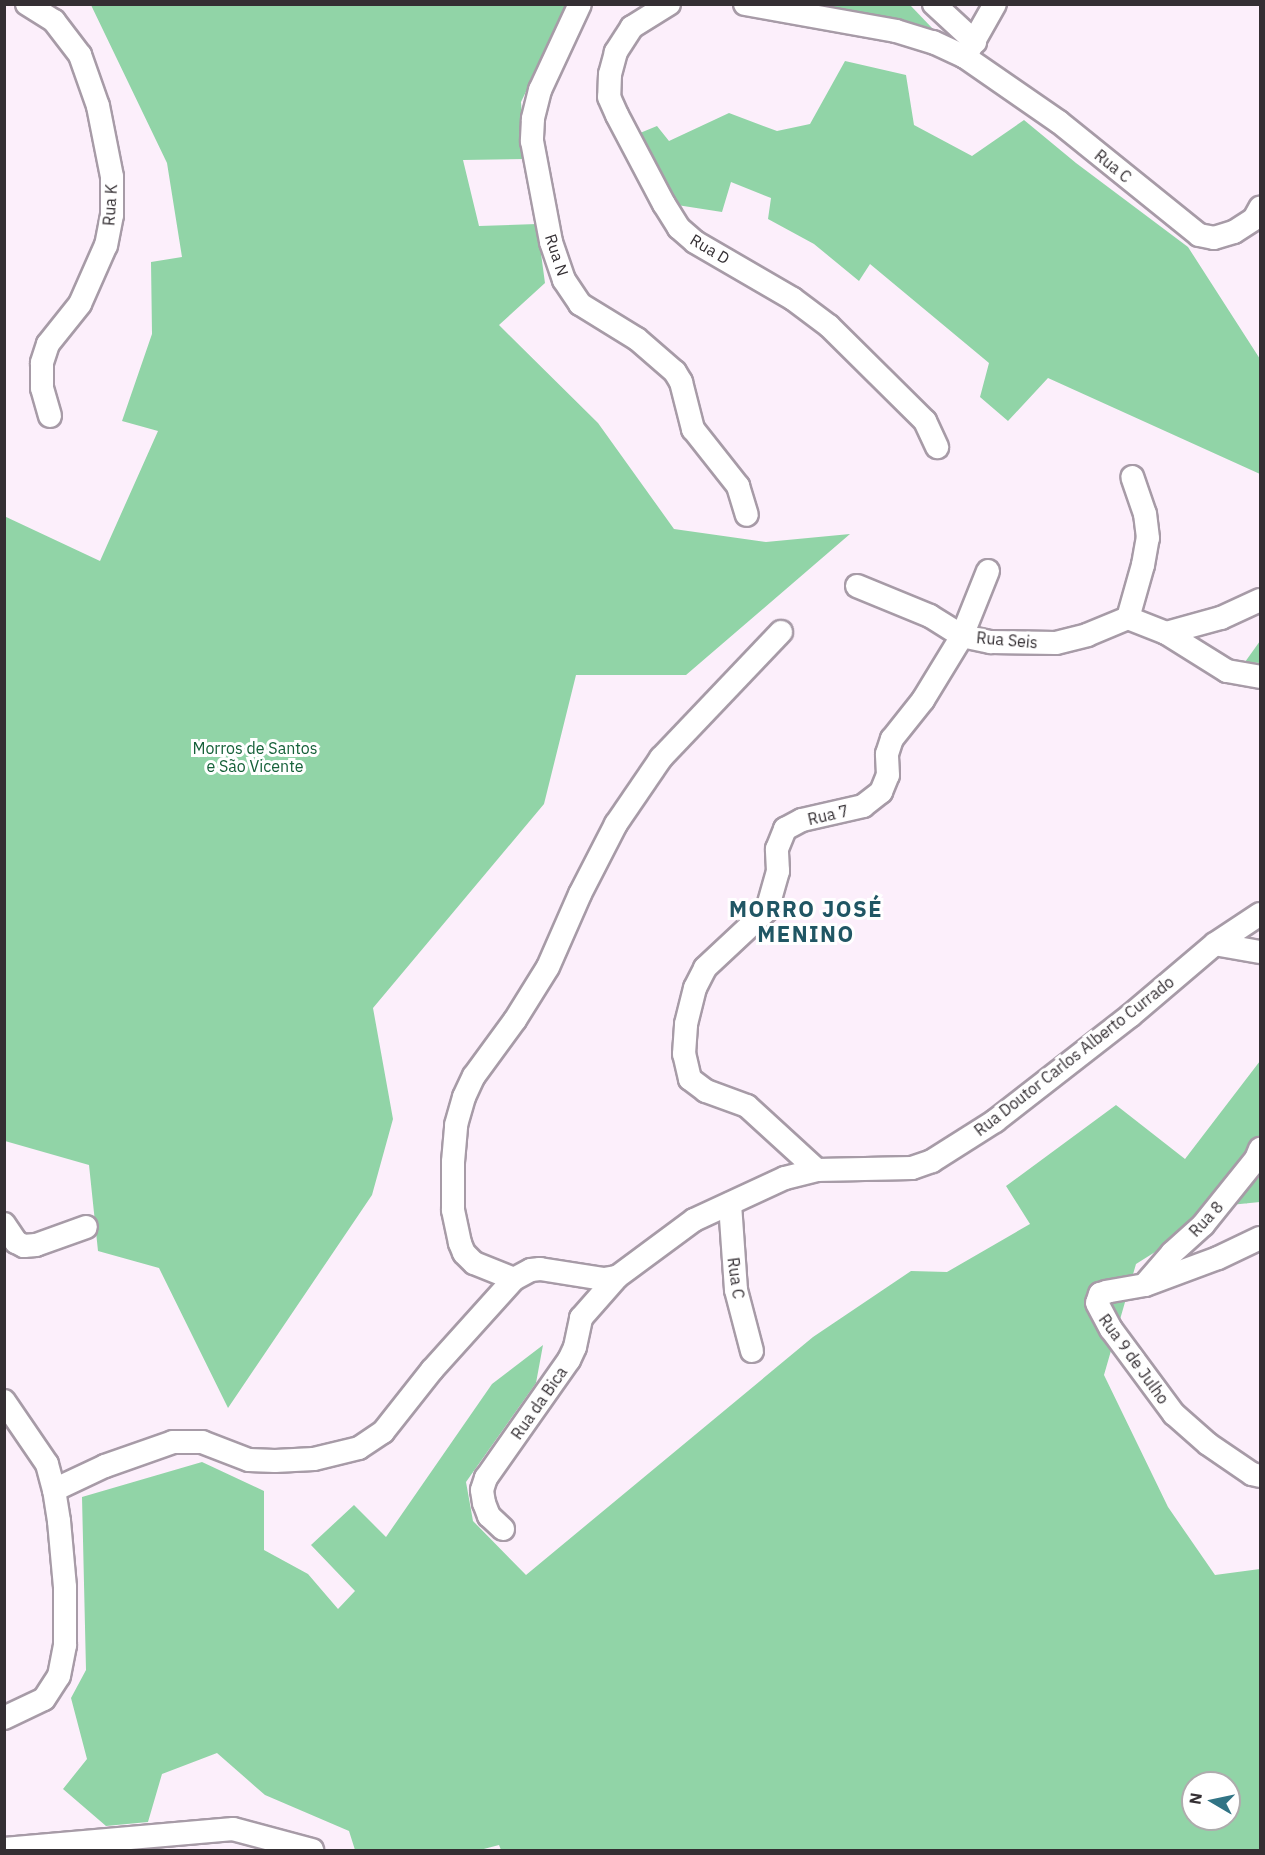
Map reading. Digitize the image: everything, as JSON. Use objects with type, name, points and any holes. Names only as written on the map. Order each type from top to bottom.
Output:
[{"type":"street","name":"Rua K","points":[[27,4],[54,21],[81,55],[98,106],[112,177],[112,215],[106,244],[80,304],[48,344],[42,363],[42,388],[50,416]]},
{"type":"street","name":"Rua N","points":[[580,4],[540,90],[533,119],[532,141],[551,242],[564,280],[580,304],[637,339],[675,372],[681,382],[693,429],[738,486],[747,515]]},
{"type":"street","name":"Rua D","points":[[669,4],[632,27],[616,52],[610,74],[609,97],[664,204],[679,228],[695,242],[793,299],[829,326],[925,421],[937,447]]},
{"type":"street","points":[[745,4],[896,31],[970,50]]},
{"type":"street","points":[[934,4],[970,50]]},
{"type":"street","points":[[970,50],[995,4]]},
{"type":"street","name":"Rua C","points":[[970,50],[1199,235],[1214,238],[1234,232],[1254,219],[1260,208]]},
{"type":"street","points":[[1132,477],[1145,514],[1148,538],[1128,618],[1166,633],[1227,671],[1260,677]]},
{"type":"street","name":"Rua 7","points":[[817,1170],[747,1106],[706,1091],[690,1079],[684,1054],[686,1024],[695,988],[705,968],[767,910],[778,872],[777,849],[785,829],[802,820],[863,807],[881,792],[888,775],[887,754],[892,738],[923,700],[962,636],[988,571]]},
{"type":"street","name":"Rua Seis","points":[[857,586],[930,616],[962,636],[1022,645],[1056,643],[1087,635],[1128,618]]},
{"type":"street","points":[[1166,633],[1221,618],[1260,600]]},
{"type":"street","points":[[514,1279],[474,1263],[464,1253],[460,1243],[453,1210],[453,1162],[456,1125],[464,1097],[474,1076],[515,1020],[548,967],[580,894],[616,824],[654,768],[781,632]]},
{"type":"street","name":"Rua Doutor Carlos Alberto Currado","points":[[617,1277],[694,1220],[785,1178],[817,1170],[912,1168],[932,1161],[995,1121],[1130,1016],[1215,944],[1260,915]]},
{"type":"street","points":[[1215,944],[1260,952]]},
{"type":"street","name":"Rua 8","points":[[1144,1285],[1172,1252],[1203,1225],[1256,1159],[1260,1149]]},
{"type":"street","name":"Rua C","points":[[730,1204],[736,1290],[752,1351]]},
{"type":"street","points":[[4,1224],[16,1242],[24,1246],[36,1245],[86,1227]]},
{"type":"street","name":"Rua 9 de Julho","points":[[1260,1238],[1218,1258],[1144,1285],[1101,1294],[1097,1303],[1100,1312],[1174,1414],[1208,1444],[1252,1474],[1260,1476]]},
{"type":"street","points":[[54,1490],[105,1466],[173,1442],[202,1442],[249,1460],[275,1461],[314,1459],[359,1448],[383,1432],[432,1370],[514,1279],[540,1269],[604,1279],[617,1277]]},
{"type":"street","name":"Rua da Bica","points":[[503,1529],[489,1516],[484,1503],[482,1490],[486,1478],[569,1360],[575,1347],[581,1318],[617,1277]]},
{"type":"street","points":[[4,1401],[47,1464],[54,1490],[60,1521],[65,1646],[59,1676],[44,1699],[4,1718]]},
{"type":"street","points":[[4,1849],[233,1828],[312,1850]]},
{"type":"green space","name":"Morros de Santos e São Vicente","points":[[568,4],[521,102],[525,159],[463,160],[479,226],[537,224],[545,283],[499,325],[598,423],[674,529],[766,542],[850,534],[686,675],[576,675],[544,804],[373,1008],[393,1119],[372,1195],[228,1408],[159,1268],[98,1251],[89,1165],[5,1141],[4,516],[100,561],[158,431],[122,421],[152,334],[151,262],[182,257],[167,163],[91,5]]},
{"type":"green space","points":[[793,5],[910,5],[934,30]]},
{"type":"green space","points":[[845,61],[906,75],[914,125],[972,156],[1024,120],[1076,163],[1188,247],[1260,359],[1260,474],[1048,378],[1008,421],[980,397],[989,363],[870,264],[859,281],[814,244],[768,219],[771,198],[731,182],[722,212],[677,205],[640,133],[657,126],[669,141],[729,113],[777,131],[810,124]]},
{"type":"green space","points":[[1260,641],[1260,663],[1245,662]]},
{"type":"green space","points":[[1260,1061],[1260,1202],[1230,1205],[1136,1264],[1104,1375],[1168,1507],[1215,1575],[1260,1569],[1260,1850],[501,1850],[499,1845],[480,1850],[355,1850],[349,1831],[265,1795],[217,1753],[162,1774],[148,1822],[106,1826],[63,1789],[87,1759],[71,1698],[86,1670],[82,1497],[202,1462],[264,1491],[264,1550],[308,1574],[338,1609],[355,1591],[311,1545],[354,1505],[386,1537],[492,1384],[543,1345],[536,1383],[466,1482],[473,1521],[526,1575],[813,1337],[911,1271],[947,1272],[1030,1224],[1006,1186],[1116,1105],[1185,1159]]},
{"type":"district","name":"MORRO JOSÉ MENINO","points":[[806,920]]}]
